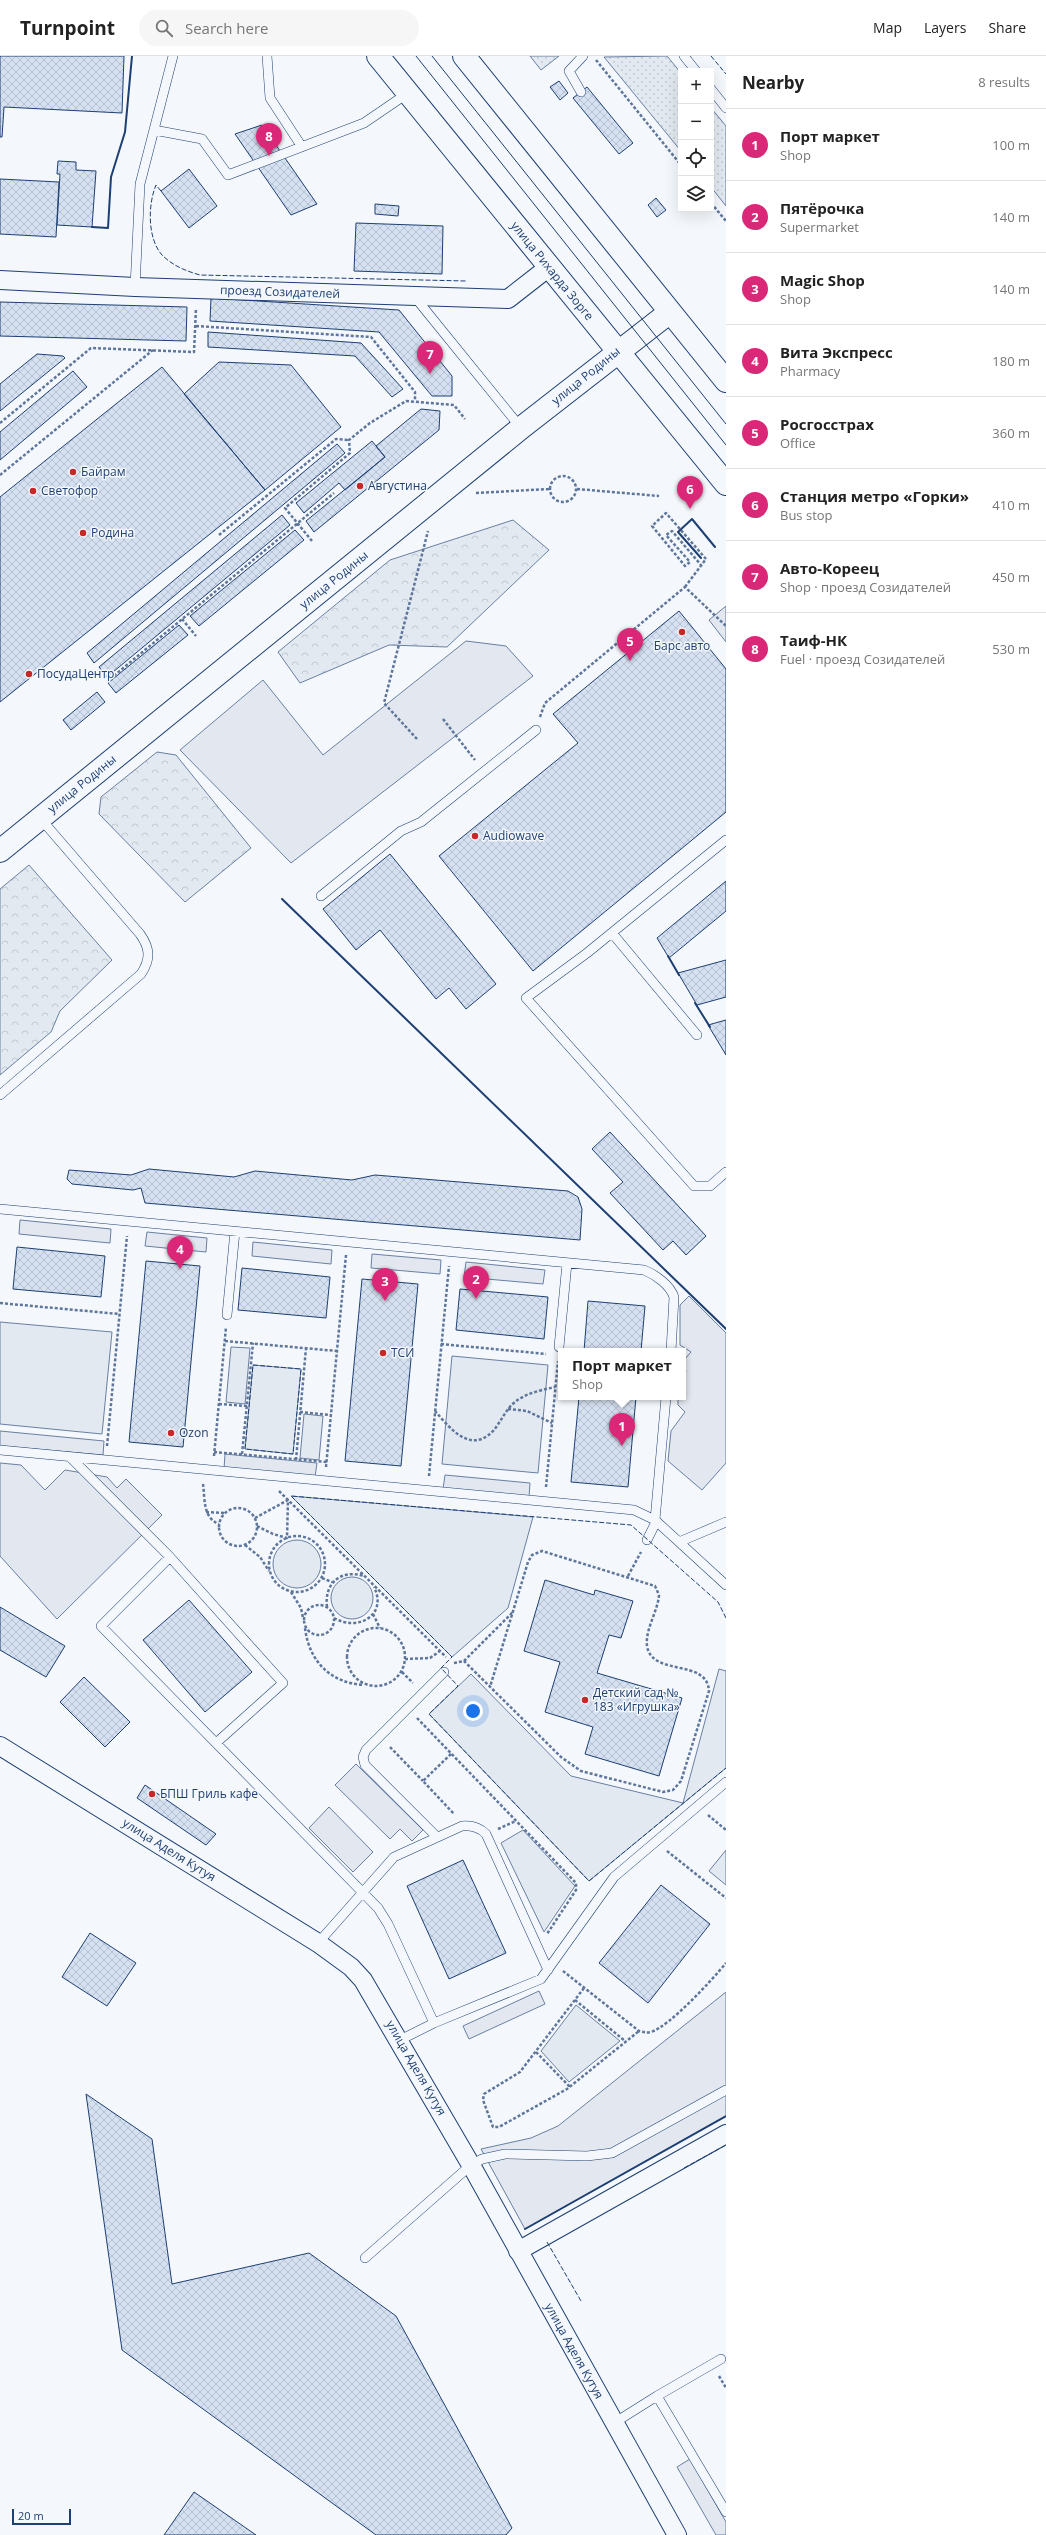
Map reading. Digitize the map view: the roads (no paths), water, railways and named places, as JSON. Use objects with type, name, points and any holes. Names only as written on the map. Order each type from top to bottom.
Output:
[{"type":"main road","name":"улица Рихарда Зорге","points":[[378,56],[726,484]]},
{"type":"main road","points":[[464,56],[726,381]]},
{"type":"main road","name":"улица Родины","points":[[0,851],[521,428],[617,351],[670,312]]},
{"type":"street","name":"проезд Созидателей","points":[[0,280],[135,287],[508,299],[549,267]]},
{"type":"street","name":"улица Аделя Кутуя","points":[[0,1746],[318,1943],[346,1962],[364,1980],[471,2165],[676,2535]]},
{"type":"street","points":[[518,2251],[726,2134]]},
{"type":"lane","points":[[135,287],[140,184],[173,56]]},
{"type":"lane","points":[[267,56],[270,98],[302,147]]},
{"type":"lane","points":[[581,92],[568,71],[583,56]]},
{"type":"lane","points":[[684,56],[694,68]]},
{"type":"lane","points":[[154,130],[202,139],[228,175],[364,123],[408,92]]},
{"type":"lane","points":[[714,93],[726,108]]},
{"type":"lane","points":[[414,296],[521,428]]},
{"type":"lane","points":[[321,896],[401,831],[421,822],[536,730]]},
{"type":"lane","points":[[0,1095],[141,974],[149,957],[148,945],[140,934],[40,818]]},
{"type":"lane","points":[[726,840],[612,933],[526,998],[694,1186],[710,1186],[726,1172]]},
{"type":"lane","points":[[612,933],[697,1035]]},
{"type":"lane","points":[[0,1209],[639,1270],[655,1276],[670,1289],[674,1297],[671,1348]]},
{"type":"lane","points":[[227,1315],[235,1231]]},
{"type":"lane","points":[[559,1348],[567,1263]]},
{"type":"lane","points":[[647,1540],[656,1521],[666,1400]]},
{"type":"lane","points":[[0,1450],[634,1510],[656,1521],[726,1585]]},
{"type":"lane","points":[[70,1457],[170,1558],[283,1683],[216,1743]]},
{"type":"lane","points":[[679,1542],[726,1522]]},
{"type":"lane","points":[[170,1558],[101,1626],[378,1908],[388,1924],[434,2023]]},
{"type":"lane","points":[[437,1837],[365,1765],[364,1757],[366,1750],[444,1672]]},
{"type":"lane","points":[[400,2040],[434,2023],[537,1981],[551,1966],[614,1877],[726,1782]]},
{"type":"lane","points":[[318,1943],[394,1857],[465,1825],[478,1828],[486,1834],[538,1948],[551,1966]]},
{"type":"lane","points":[[365,2258],[471,2165],[482,2159],[505,2154],[587,2156],[612,2152],[726,2090]]},
{"type":"lane","points":[[614,2423],[721,2359]]},
{"type":"lane","points":[[658,2396],[726,2512]]},
{"type":"tram line","points":[[416,56],[726,445]]},
{"type":"tram line","points":[[432,56],[726,424]]},
{"type":"place","name":"Таиф-НК","points":[[269,156]]},
{"type":"place","name":"Авто-Кореец","points":[[430,374]]},
{"type":"place","name":"Байрам","points":[[73,472]]},
{"type":"place","name":"Августина","points":[[360,486]]},
{"type":"place","name":"Светофор","points":[[33,491]]},
{"type":"place","name":"Станция метро «Горки»","points":[[690,509]]},
{"type":"place","name":"Родина","points":[[83,533]]},
{"type":"place","name":"Барс авто","points":[[682,632]]},
{"type":"place","name":"Росгосстрах","points":[[630,661]]},
{"type":"place","name":"ПосудаЦентр","points":[[29,674]]},
{"type":"place","name":"Audiowave","points":[[475,836]]},
{"type":"place","name":"Вита Экспресс","points":[[180,1269]]},
{"type":"place","name":"Пятёрочка","points":[[476,1299]]},
{"type":"place","name":"Magic Shop","points":[[385,1301]]},
{"type":"place","name":"ТСИ","points":[[383,1353]]},
{"type":"place","name":"Ozon","points":[[171,1433]]},
{"type":"place","name":"Порт маркет","points":[[622,1446]]},
{"type":"place","name":"Детский сад № 183 «Игрушка»","points":[[585,1700]]},
{"type":"place","name":"БПШ Гриль кафе","points":[[152,1794]]}]
